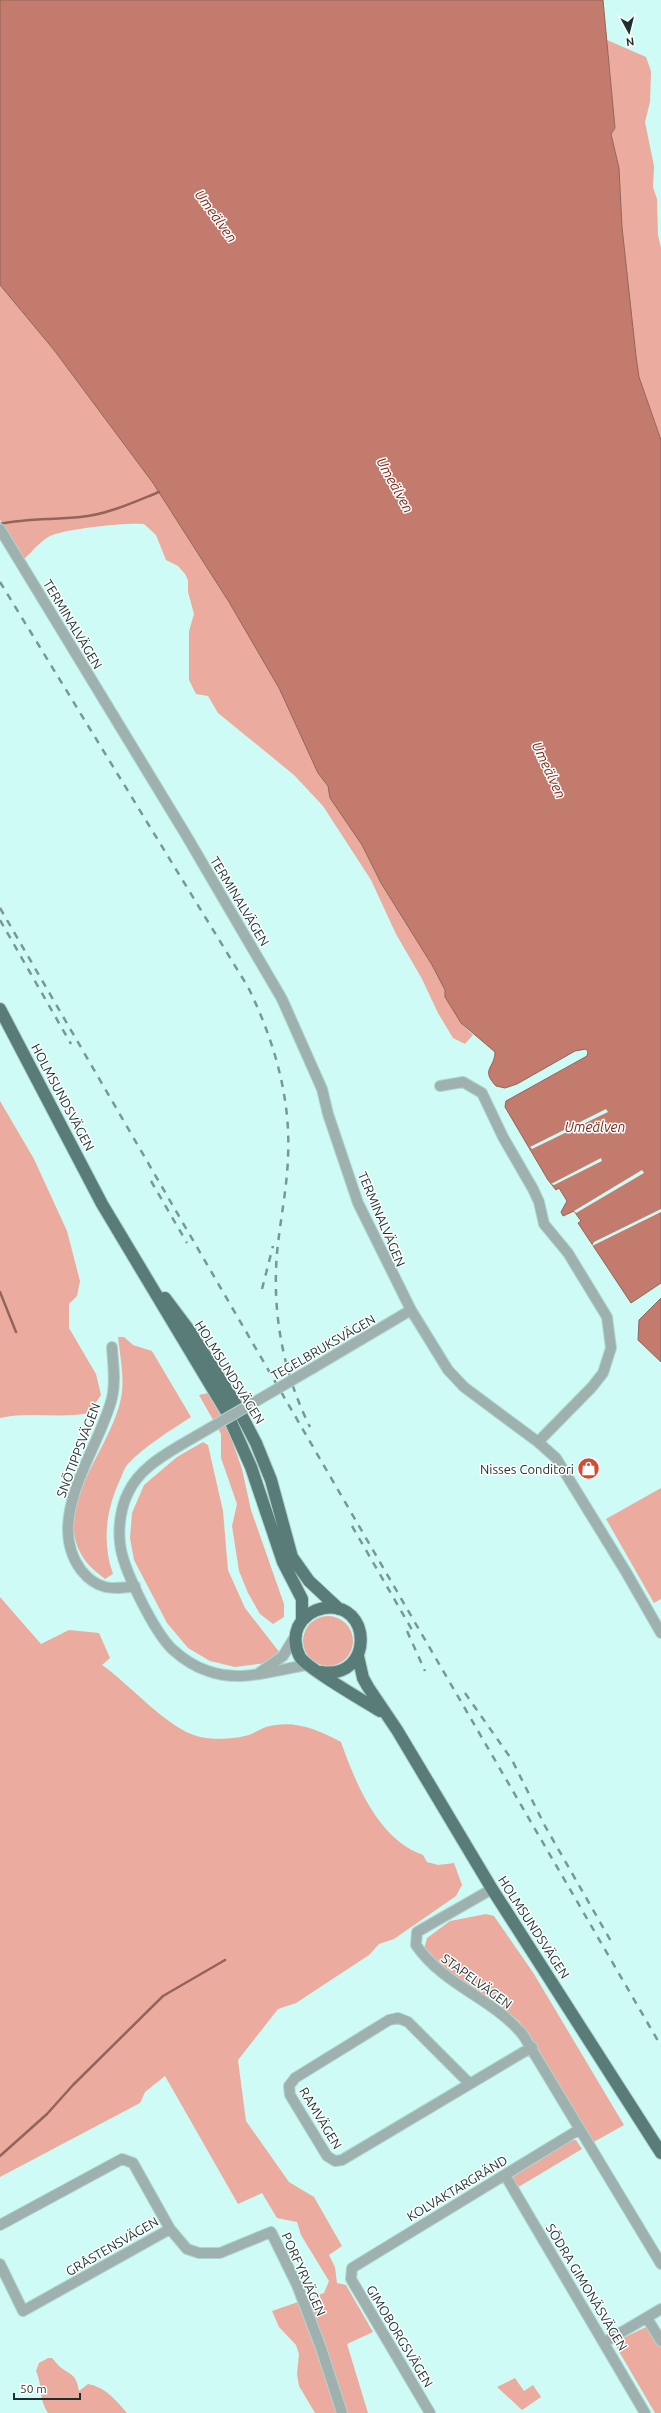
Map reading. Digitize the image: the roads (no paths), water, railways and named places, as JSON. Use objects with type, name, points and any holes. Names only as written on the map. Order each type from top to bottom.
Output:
[{"type":"main road","name":"HOLMSUNDSVÄGEN","points":[[0,1009],[102,1204],[226,1411],[251,1467],[283,1562],[302,1599],[302,1621],[296,1635]]},
{"type":"main road","name":"HOLMSUNDSVÄGEN","points":[[135,1261],[189,1330],[234,1401],[256,1443],[270,1480],[292,1556],[309,1582],[339,1609],[351,1616],[360,1629],[361,1646],[358,1656],[363,1678],[492,1889],[661,2153]]},
{"type":"main road","name":"HOLMSUNDSVÄGEN","points":[[302,1621],[318,1609],[329,1607],[339,1609]]},
{"type":"main road","points":[[296,1635],[297,1650],[307,1665]]},
{"type":"main road","points":[[321,1672],[339,1671],[352,1663],[358,1656]]},
{"type":"main road","name":"HOLMSUNDSVÄGEN","points":[[307,1665],[321,1672],[386,1716]]},
{"type":"street","name":"TERMINALVÄGEN","points":[[0,529],[186,835],[282,998],[322,1089],[328,1114],[358,1203],[411,1310]]},
{"type":"street","points":[[440,1086],[462,1082],[482,1093],[504,1137],[533,1188],[539,1202],[544,1224],[568,1253],[607,1317],[611,1348],[603,1373],[538,1442]]},
{"type":"street","name":"TEGELBRUKSVÄGEN","points":[[307,1665],[259,1674],[236,1676],[221,1675],[194,1665],[182,1657],[162,1637],[128,1573],[120,1544],[122,1510],[128,1492],[140,1475],[179,1446],[411,1310]]},
{"type":"street","points":[[411,1310],[448,1370],[464,1387],[538,1442],[556,1458],[574,1485],[661,1633]]},
{"type":"street","name":"SNÖTIPPSVÄGEN","points":[[112,1347],[114,1378],[112,1398],[75,1491],[68,1523],[68,1537],[75,1562],[87,1577],[97,1585],[107,1589],[135,1586]]},
{"type":"street","points":[[259,1674],[283,1656],[296,1635]]},
{"type":"street","name":"STAPELVÄGEN","points":[[492,1889],[417,1932],[416,1945],[438,1971],[513,2022],[532,2047]]},
{"type":"street","name":"RAMVÄGEN","points":[[469,2083],[408,2022],[398,2018],[389,2020],[302,2074],[289,2086],[290,2095],[326,2156],[335,2161],[342,2160],[469,2083],[532,2047]]},
{"type":"street","points":[[532,2047],[661,2264]]},
{"type":"street","name":"KOLVAKTARGRÄND","points":[[351,2272],[356,2264],[580,2129]]},
{"type":"street","name":"GRÅSTENSVÄGEN","points":[[0,2224],[122,2159],[133,2163],[170,2229],[23,2311],[0,2264]]},
{"type":"street","name":"SÖDRA GIMONÄSVÄGEN","points":[[505,2175],[605,2342],[645,2413]]},
{"type":"street","name":"PORFYRVÄGEN","points":[[170,2229],[187,2249],[211,2254],[220,2253],[271,2232],[296,2284],[321,2348],[342,2413]]},
{"type":"street","name":"GIMOBORGSVÄGEN","points":[[351,2272],[351,2279],[430,2413]]},
{"type":"street","points":[[605,2342],[661,2309]]},
{"type":"street","points":[[647,2318],[661,2341]]},
{"type":"water","name":"Umeälven","points":[[0,0],[603,0],[615,128],[611,134],[619,168],[622,227],[636,356],[639,377],[661,440],[661,1283],[631,1303],[578,1223],[581,1221],[574,1211],[563,1216],[561,1212],[567,1201],[559,1188],[556,1190],[548,1180],[505,1107],[506,1101],[587,1056],[588,1052],[586,1049],[575,1051],[517,1084],[505,1088],[496,1086],[491,1080],[489,1072],[495,1052],[461,1023],[445,997],[445,990],[432,965],[381,883],[362,845],[330,798],[328,786],[318,773],[279,688],[229,602],[153,483],[54,350],[0,285]]},
{"type":"water","points":[[661,1298],[661,1362],[638,1340],[639,1320]]},
{"type":"waterway","points":[[0,524],[100,514],[120,508],[159,492]]},
{"type":"waterway","points":[[0,1292],[16,1332]]},
{"type":"waterway","points":[[0,2156],[47,2114],[73,2085],[163,1996],[225,1960]]},
{"type":"railway","points":[[0,582],[248,987],[266,1028],[284,1091],[288,1135],[286,1181],[277,1253],[276,1298],[278,1320],[286,1364],[310,1427]]},
{"type":"railway","points":[[0,908],[661,2046]]},
{"type":"railway","points":[[0,920],[71,1044]]},
{"type":"railway","points":[[151,1181],[187,1243]]},
{"type":"railway","points":[[262,1289],[273,1246]]},
{"type":"railway","points":[[352,1526],[415,1635]]},
{"type":"railway","points":[[407,1631],[425,1671]]},
{"type":"railway","points":[[465,1693],[512,1760],[545,1826],[612,1943]]},
{"type":"place","name":"Nisses Conditori","points":[[589,1469]]}]
